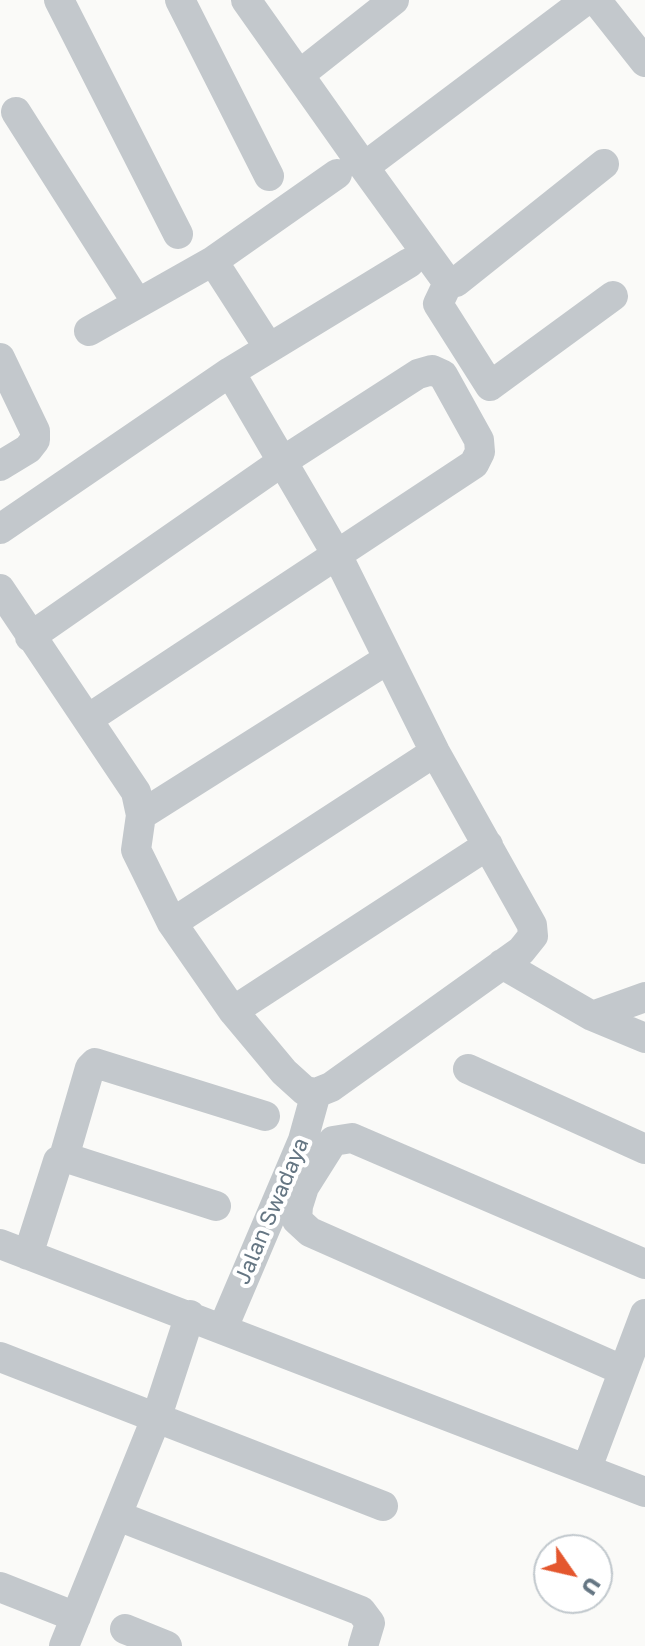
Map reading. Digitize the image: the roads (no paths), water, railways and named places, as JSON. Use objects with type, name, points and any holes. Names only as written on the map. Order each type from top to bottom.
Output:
[{"type":"street","points":[[59,0],[178,234]]},
{"type":"street","points":[[180,0],[269,176]]},
{"type":"street","points":[[246,0],[299,75],[350,170],[448,283]]},
{"type":"street","points":[[299,75],[394,0]]},
{"type":"street","points":[[89,331],[136,301],[213,261],[350,170],[586,0]]},
{"type":"street","points":[[596,0],[645,62]]},
{"type":"street","points":[[16,112],[136,301]]},
{"type":"street","points":[[448,283],[456,282],[604,164]]},
{"type":"street","points":[[213,261],[269,348]]},
{"type":"street","points":[[0,529],[230,372],[409,263]]},
{"type":"street","points":[[448,283],[438,304],[490,386],[613,296]]},
{"type":"street","points":[[0,358],[35,431],[35,440],[28,449],[0,466]]},
{"type":"street","points":[[30,637],[283,461],[418,374],[432,370],[443,375],[479,440],[480,452],[474,464],[88,719]]},
{"type":"street","points":[[0,589],[136,792],[141,815],[136,850],[172,923],[233,1011],[284,1072],[305,1091],[316,1093],[331,1087],[529,943],[532,925],[435,752],[337,555],[230,372]]},
{"type":"street","points":[[141,815],[388,659]]},
{"type":"street","points":[[172,923],[435,752]]},
{"type":"street","points":[[233,1011],[488,845]]},
{"type":"street","points":[[502,964],[592,1016],[645,1038]]},
{"type":"street","points":[[592,1016],[645,997]]},
{"type":"street","points":[[265,1116],[95,1063],[90,1068],[64,1157],[58,1161],[14,1250],[645,1492]]},
{"type":"street","points":[[468,1069],[645,1149]]},
{"type":"street","name":"Jalan Swadaya","points":[[223,1328],[303,1140],[316,1093]]},
{"type":"street","points":[[622,1370],[310,1232],[297,1220],[298,1206],[304,1187],[333,1141],[352,1138],[645,1264]]},
{"type":"street","points":[[64,1157],[216,1206]]},
{"type":"street","points":[[587,1468],[645,1314]]},
{"type":"street","points":[[64,1646],[157,1416],[190,1315]]},
{"type":"street","points":[[0,1357],[383,1506]]},
{"type":"street","points":[[118,1516],[361,1611],[370,1623],[363,1646]]},
{"type":"street","points":[[0,1587],[76,1617]]},
{"type":"street","points":[[125,1629],[167,1646]]}]
